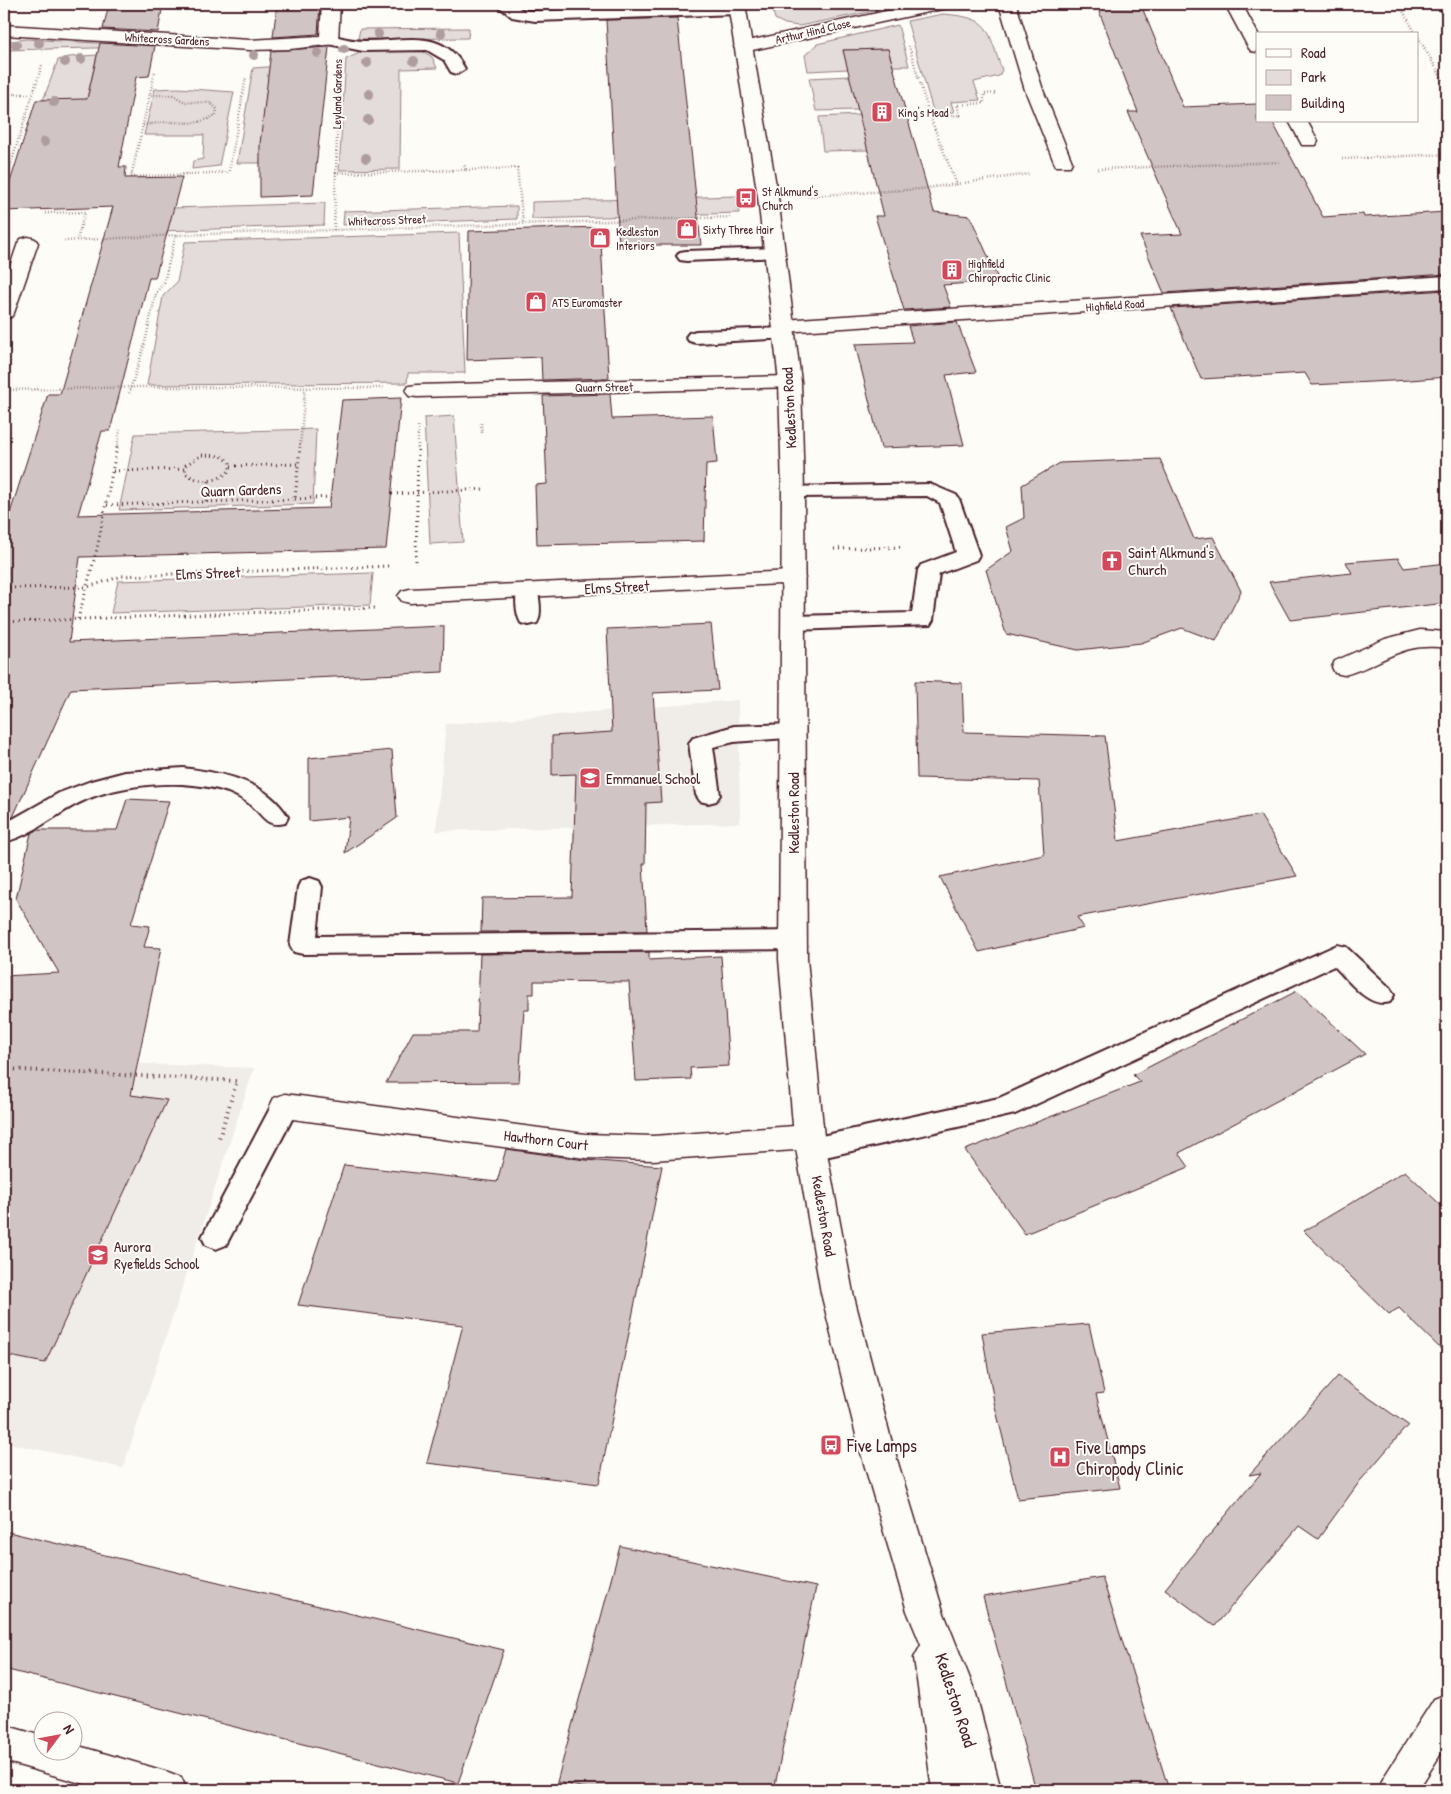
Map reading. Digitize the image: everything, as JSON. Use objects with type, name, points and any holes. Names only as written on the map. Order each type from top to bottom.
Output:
[{"type":"street","points":[[329,40],[331,4]]},
{"type":"street","name":"Arthur Hind Close","points":[[743,47],[942,4]]},
{"type":"street","points":[[1007,4],[1034,90],[1063,162]]},
{"type":"street","points":[[1233,4],[1256,45]]},
{"type":"street","name":"Kedleston Road","points":[[736,6],[769,207],[790,382],[794,623],[793,940],[803,1091],[837,1293],[875,1443],[925,1611],[958,1694],[982,1790]]},
{"type":"street","name":"Whitecross Gardens","points":[[4,30],[273,46],[329,40]]},
{"type":"street","points":[[1299,122],[1309,141]]},
{"type":"street","points":[[4,313],[10,278],[28,242]]},
{"type":"street","name":"Highfield Road","points":[[784,330],[1447,282]]},
{"type":"street","name":"Quarn Street","points":[[418,391],[790,382]]},
{"type":"street","name":"Elms Street","points":[[410,596],[793,578]]},
{"type":"street","points":[[1344,667],[1405,639],[1432,636],[1447,640]]},
{"type":"street","name":"Hawthorn Court","points":[[285,1106],[585,1146],[653,1148],[811,1143]]},
{"type":"street","name":"Kedleston Road","points":[[925,1611],[951,1790]]},
{"type":"street","points":[[1397,1790],[1447,1711]]},
{"type":"street","points":[[4,1743],[168,1790]]},
{"type":"lane","points":[[504,4],[518,14],[535,16],[652,8],[736,6]]},
{"type":"lane","name":"Leyland Gardens","points":[[329,40],[363,46],[418,44],[432,46],[450,57],[456,69]]},
{"type":"lane","points":[[686,256],[775,253]]},
{"type":"lane","points":[[696,337],[784,330]]},
{"type":"lane","points":[[793,491],[930,490],[949,499],[968,555],[929,570],[922,620],[794,623]]},
{"type":"lane","points":[[527,591],[529,618]]},
{"type":"lane","points":[[708,795],[701,744],[719,737],[738,734],[793,732]]},
{"type":"lane","points":[[4,834],[16,830],[76,795],[104,785],[141,778],[188,776],[220,781],[251,793],[268,804],[276,817]]},
{"type":"lane","points":[[310,887],[303,946],[793,940]]},
{"type":"lane","points":[[811,1143],[1005,1107],[1337,954],[1381,995]]},
{"type":"lane","points":[[216,1237],[285,1106]]},
{"type":"path","points":[[1399,4],[1416,32]]},
{"type":"path","points":[[899,12],[930,117],[957,185]]},
{"type":"path","points":[[1418,36],[1447,88]]},
{"type":"path","points":[[163,38],[131,176],[229,172],[247,70]]},
{"type":"path","name":"Leyland Gardens","points":[[329,40],[340,56],[334,230]]},
{"type":"path","points":[[4,186],[44,60]]},
{"type":"path","points":[[930,117],[960,115],[956,105],[984,102],[984,94],[1034,90]]},
{"type":"path","points":[[4,94],[32,94]]},
{"type":"path","points":[[142,125],[170,122],[185,125],[203,122],[216,115],[218,109],[211,103],[185,102],[173,95],[150,95]]},
{"type":"path","points":[[1340,159],[1447,154]]},
{"type":"path","points":[[1098,169],[1281,162]]},
{"type":"path","points":[[464,164],[466,170]]},
{"type":"path","points":[[335,173],[517,168],[522,223]]},
{"type":"path","name":"Whitecross Street","points":[[28,242],[522,223],[769,207],[843,195],[957,185],[1030,174]]},
{"type":"path","points":[[76,240],[85,212]]},
{"type":"path","points":[[129,393],[144,347],[156,293],[164,282],[176,235]]},
{"type":"path","points":[[4,390],[131,387],[409,388],[418,391],[418,493],[414,565]]},
{"type":"path","name":"Quarn Gardens","points":[[107,505],[295,499],[305,389]]},
{"type":"path","points":[[78,619],[88,587],[107,505],[120,430]]},
{"type":"path","points":[[113,471],[184,469],[195,458],[209,454],[227,459],[231,466]]},
{"type":"path","points":[[184,469],[185,473],[194,480],[209,481],[223,476],[231,466],[298,464]]},
{"type":"path","points":[[206,502],[209,481]]},
{"type":"path","points":[[392,494],[485,489]]},
{"type":"path","points":[[295,499],[331,497]]},
{"type":"path","points":[[793,550],[965,545]]},
{"type":"path","name":"Elms Street","points":[[4,588],[88,587],[122,576],[395,566]]},
{"type":"path","points":[[4,622],[380,608]]},
{"type":"path","points":[[4,1068],[237,1081],[210,1168],[249,1174]]},
{"type":"shaded area","name":"Emmanuel School","points":[[738,700],[740,823],[436,831],[446,724]]},
{"type":"shaded area","name":"Aurora Ryefields School","points":[[4,1059],[254,1068],[123,1468],[4,1442]]},
{"type":"green space","points":[[794,4],[909,4],[799,26],[785,24],[775,19],[772,7]]},
{"type":"green space","points":[[943,14],[971,18],[985,27],[1002,70],[999,76],[974,82],[980,100],[951,102],[954,112],[934,114],[907,21]]},
{"type":"green space","points":[[898,25],[909,66],[893,66],[888,49],[843,50],[848,69],[808,71],[805,55],[817,44]]},
{"type":"green space","points":[[469,28],[468,38],[358,39],[360,29]]},
{"type":"green space","points":[[26,39],[140,47],[4,50],[4,42]]},
{"type":"green space","points":[[384,49],[422,51],[432,57],[437,68],[401,69],[400,169],[339,170],[346,59],[362,52]]},
{"type":"green space","points":[[97,55],[83,116],[17,170],[58,60],[69,57]]},
{"type":"green space","points":[[282,66],[266,93],[260,163],[237,163],[253,68]]},
{"type":"green space","points":[[850,76],[858,110],[816,111],[809,78]]},
{"type":"green space","points":[[178,88],[234,92],[219,166],[192,169],[193,161],[203,159],[204,135],[144,135],[155,89]]},
{"type":"green space","points":[[859,115],[868,150],[823,151],[819,117]]},
{"type":"green space","points":[[737,196],[739,213],[532,219],[532,202]]},
{"type":"green space","points":[[325,203],[324,225],[107,233],[112,210]]},
{"type":"green space","points":[[517,206],[517,219],[343,225],[344,211]]},
{"type":"green space","points":[[459,233],[465,373],[408,373],[407,383],[147,385],[163,296],[177,282],[185,242]]},
{"type":"green space","points":[[454,416],[463,542],[430,544],[424,418]]},
{"type":"green space","points":[[316,429],[313,504],[119,510],[135,434]]},
{"type":"green space","points":[[373,573],[370,605],[111,613],[118,581]]},
{"type":"building","points":[[109,4],[163,4],[158,32],[103,29]]},
{"type":"building","points":[[277,4],[320,4],[318,34],[273,37]]},
{"type":"building","points":[[605,4],[676,4],[605,7]]},
{"type":"building","points":[[1141,5],[1183,107],[1256,104],[1256,122],[1273,122],[1323,217],[1363,214],[1364,217],[1447,212],[1447,274],[1164,293],[1140,236],[1182,234],[1128,112],[1138,112],[1097,6]]},
{"type":"building","points":[[677,18],[701,245],[619,245],[606,20]]},
{"type":"building","points":[[100,43],[155,46],[149,76],[136,77],[119,167],[126,167],[125,178],[182,177],[155,278],[149,278],[110,431],[102,431],[78,515],[329,508],[342,400],[401,398],[386,549],[80,557],[69,642],[444,626],[443,672],[71,689],[13,817],[4,822],[4,532],[48,394],[60,394],[113,207],[4,211],[4,201],[36,100],[87,99]]},
{"type":"building","points":[[329,47],[313,195],[260,197],[260,144],[271,51]]},
{"type":"building","points":[[888,49],[934,212],[970,216],[999,281],[943,285],[951,307],[904,310],[875,216],[884,216],[843,50]]},
{"type":"building","name":"ATS Euromaster","points":[[600,227],[609,378],[542,380],[541,357],[467,360],[469,231]]},
{"type":"building","points":[[1447,290],[1447,377],[1410,380],[1312,385],[1305,373],[1201,379],[1171,308]]},
{"type":"building","points":[[957,322],[976,372],[946,375],[964,445],[881,448],[855,344],[913,342],[908,326]]},
{"type":"building","points":[[610,394],[612,419],[713,416],[717,463],[706,464],[704,541],[537,545],[535,485],[547,484],[543,396]]},
{"type":"building","name":"Saint Alkmund's Church","points":[[1160,459],[1194,539],[1213,537],[1241,591],[1216,641],[1182,628],[1141,643],[1078,650],[1006,634],[986,570],[1013,551],[1006,527],[1024,518],[1022,485],[1060,463]]},
{"type":"building","points":[[1398,558],[1404,568],[1447,563],[1447,603],[1290,620],[1269,582],[1352,573],[1346,562]]},
{"type":"building","points":[[711,624],[718,690],[653,693],[661,802],[646,803],[645,864],[643,864],[647,931],[481,932],[482,898],[572,897],[576,774],[552,775],[552,736],[612,732],[607,629]]},
{"type":"building","points":[[915,681],[962,683],[964,732],[1105,736],[1118,841],[1260,815],[1297,876],[1077,917],[1084,928],[979,952],[940,877],[1044,855],[1039,781],[917,778]]},
{"type":"building","points":[[392,750],[397,818],[345,853],[349,817],[309,821],[309,758]]},
{"type":"building","points":[[127,799],[169,801],[131,924],[150,926],[144,947],[161,948],[131,1095],[167,1100],[45,1363],[4,1355],[4,976],[59,973],[16,899],[31,833],[38,830],[117,830]]},
{"type":"building","points":[[649,952],[649,960],[721,956],[729,1066],[690,1068],[691,1079],[636,1081],[629,982],[534,981],[534,994],[529,994],[529,1010],[524,1010],[519,1082],[386,1083],[413,1032],[477,1032],[480,954]]},
{"type":"building","points":[[1297,991],[1365,1054],[1179,1153],[1189,1167],[1025,1234],[965,1150],[1140,1082],[1133,1075]]},
{"type":"building","points":[[506,1149],[585,1160],[662,1166],[599,1484],[427,1463],[463,1325],[298,1305],[344,1165],[497,1182]]},
{"type":"building","points":[[1405,1171],[1447,1211],[1447,1355],[1399,1308],[1389,1314],[1304,1231]]},
{"type":"building","points":[[1089,1324],[1104,1393],[1096,1394],[1120,1488],[1018,1499],[994,1402],[982,1333]]},
{"type":"building","points":[[1338,1376],[1408,1425],[1360,1481],[1318,1539],[1299,1526],[1215,1626],[1165,1589],[1261,1473],[1249,1475]]},
{"type":"building","points":[[4,1531],[504,1650],[458,1783],[4,1669]]},
{"type":"building","points":[[620,1546],[816,1587],[774,1790],[594,1790],[557,1782]]},
{"type":"building","points":[[1102,1577],[1169,1790],[1036,1790],[983,1597]]},
{"type":"place","name":"King's Mead","points":[[882,112]]},
{"type":"place","name":"St Alkmund's Church","points":[[746,198]]},
{"type":"place","name":"Sixty Three Hair","points":[[687,229]]},
{"type":"place","name":"Kedleston Interiors","points":[[600,238]]},
{"type":"place","name":"Highfield Chiropractic Clinic","points":[[952,270]]},
{"type":"place","name":"ATS Euromaster","points":[[536,302]]},
{"type":"place","name":"Saint Alkmund's Church","points":[[1112,561]]},
{"type":"place","name":"Emmanuel School","points":[[590,778]]},
{"type":"place","name":"Aurora Ryefields School","points":[[98,1255]]},
{"type":"place","name":"Five Lamps","points":[[831,1445]]},
{"type":"place","name":"Five Lamps Chiropody Clinic","points":[[1060,1457]]}]
